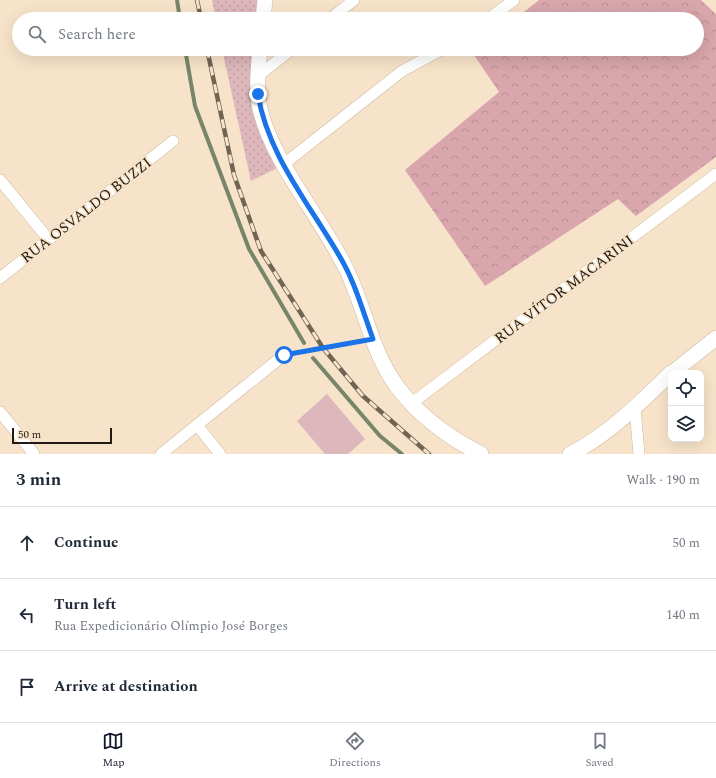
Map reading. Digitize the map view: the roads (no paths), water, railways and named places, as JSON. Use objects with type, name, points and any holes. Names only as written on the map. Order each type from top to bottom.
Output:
[{"type":"main road","points":[[264,12],[265,0]]},
{"type":"main road","points":[[259,56],[258,94],[264,122],[284,164],[341,258],[373,339],[390,376],[412,404],[442,430],[482,454]]},
{"type":"main road","points":[[675,370],[716,338]]},
{"type":"main road","points":[[570,454],[635,408],[668,376]]},
{"type":"street","points":[[339,12],[354,0]]},
{"type":"street","points":[[498,12],[514,0]]},
{"type":"street","points":[[258,76],[283,56]]},
{"type":"street","points":[[284,164],[402,71],[430,56]]},
{"type":"street","name":"RUA OSVALDO BUZZI","points":[[0,278],[173,141]]},
{"type":"street","name":"RUA VÍTOR MACARINI","points":[[412,404],[716,174]]},
{"type":"street","points":[[0,180],[49,240]]},
{"type":"street","points":[[161,454],[284,355]]},
{"type":"street","points":[[635,408],[639,454]]},
{"type":"street","points":[[0,412],[34,454]]},
{"type":"street","points":[[197,425],[220,454]]},
{"type":"waterway","points":[[177,0],[179,12]]},
{"type":"waterway","points":[[186,56],[195,106],[249,249],[304,343]]},
{"type":"waterway","points":[[313,358],[380,436],[402,454]]},
{"type":"railway","points":[[197,0],[200,12]]},
{"type":"railway","points":[[208,56],[234,175],[261,251],[323,348],[363,396],[429,454]]}]
